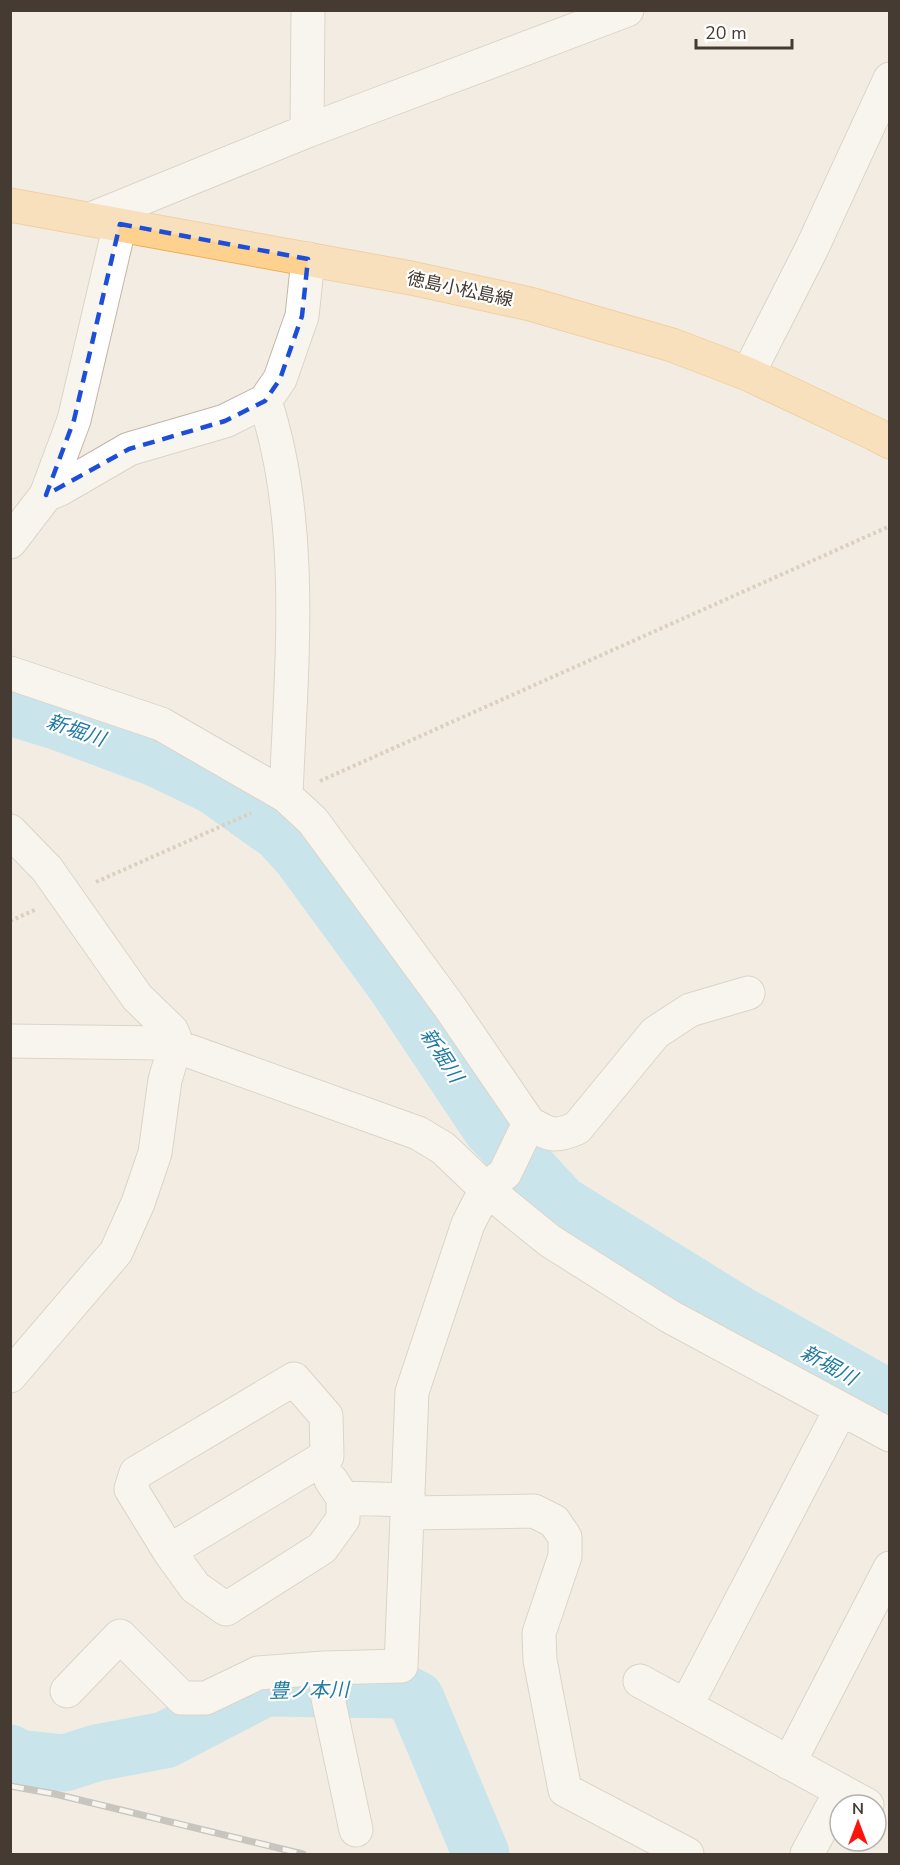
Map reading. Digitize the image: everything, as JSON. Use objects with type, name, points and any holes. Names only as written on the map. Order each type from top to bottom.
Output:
[{"type":"main road","name":"徳島小松島線","points":[[10,205],[411,278],[530,304],[672,345],[748,374],[890,442]]},
{"type":"street","points":[[307,131],[308,10]]},
{"type":"street","points":[[10,542],[46,495],[74,420],[106,222],[307,131],[627,10]]},
{"type":"street","points":[[748,374],[812,248],[890,79]]},
{"type":"street","points":[[46,495],[129,448],[225,421],[265,401],[280,379],[302,316],[308,259]]},
{"type":"street","points":[[265,401],[277,438],[290,539],[293,608],[286,796]]},
{"type":"street","points":[[10,673],[161,724],[286,796],[313,821],[449,1006],[527,1126],[550,1135],[563,1134],[577,1128],[655,1033],[690,1010],[748,993]]},
{"type":"street","points":[[10,831],[47,868],[137,997],[172,1031],[178,1047],[165,1080],[155,1153],[138,1203],[116,1252],[10,1376]]},
{"type":"street","points":[[10,1041],[137,1042],[178,1047],[418,1133],[496,1181],[550,1241],[669,1316],[890,1435]]},
{"type":"street","points":[[67,1691],[120,1636],[182,1698],[206,1698],[258,1673],[326,1683],[401,1666],[412,1392],[468,1224],[496,1181],[527,1126]]},
{"type":"street","points":[[169,1551],[327,1455],[326,1416],[294,1379],[136,1473],[131,1490],[169,1551],[195,1587],[226,1609],[322,1548],[342,1519],[342,1498],[318,1461]]},
{"type":"street","points":[[686,1706],[841,1409]]},
{"type":"street","points":[[342,1498],[409,1506],[534,1511],[554,1521],[565,1537],[566,1556],[539,1633],[540,1660],[566,1790],[687,1854]]},
{"type":"street","points":[[789,1763],[890,1568]]},
{"type":"street","points":[[640,1681],[845,1793]]},
{"type":"street","points":[[326,1683],[356,1830]]},
{"type":"street","points":[[807,1854],[828,1829]]},
{"type":"path","points":[[286,796],[890,526]]},
{"type":"path","points":[[10,921],[235,820]]},
{"type":"highlighted area","points":[[120,224],[308,259],[302,316],[280,379],[265,401],[225,421],[129,449],[46,495],[74,420]]},
{"type":"waterway","name":"新堀川","points":[[10,707],[59,722],[158,759],[214,786],[280,833],[300,855],[396,986],[490,1127],[561,1204],[737,1313],[890,1399]]},
{"type":"waterway","name":"豊ノ本川","points":[[10,1753],[17,1758],[65,1763],[96,1753],[165,1740],[265,1688],[398,1690],[416,1699],[481,1854]]},
{"type":"railway","points":[[10,1786],[55,1794],[303,1854]]}]
